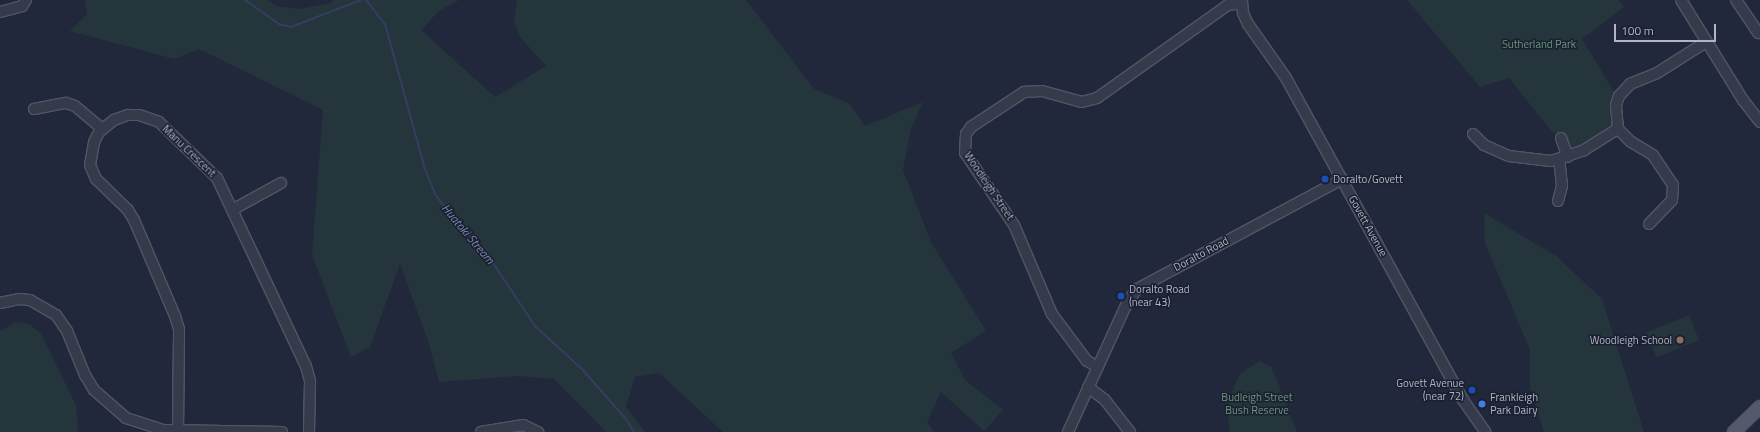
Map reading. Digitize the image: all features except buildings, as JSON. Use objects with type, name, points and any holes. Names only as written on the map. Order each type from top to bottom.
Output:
[{"type":"main road","points":[[1734,432],[1760,407]]},
{"type":"street","points":[[0,12],[22,6],[26,0]]},
{"type":"street","points":[[1681,0],[1743,100],[1760,122]]},
{"type":"street","points":[[1736,0],[1758,33]]},
{"type":"street","name":"Govett Avenue","points":[[1242,2],[1248,24],[1286,78],[1463,400],[1485,432]]},
{"type":"street","name":"Woodleigh Street","points":[[1098,367],[1087,361],[1052,314],[1014,225],[965,153],[966,134],[971,127],[1024,92],[1042,90],[1082,102],[1097,98],[1228,5],[1242,2]]},
{"type":"street","points":[[1649,224],[1672,200],[1673,185],[1653,155],[1631,142],[1618,129],[1616,105],[1624,89],[1657,73],[1706,42]]},
{"type":"street","points":[[34,109],[66,103],[75,106],[102,129],[90,155],[92,173],[102,186],[128,210],[134,220],[179,329],[178,431]]},
{"type":"street","name":"Manu Crescent","points":[[102,129],[114,120],[128,115],[139,115],[159,122],[217,178],[306,366],[310,381],[309,432]]},
{"type":"street","points":[[1473,134],[1484,145],[1509,156],[1537,161],[1563,158],[1589,148],[1618,129]]},
{"type":"street","points":[[1558,201],[1562,186],[1563,158],[1561,138]]},
{"type":"street","name":"Doralto Road","points":[[1068,432],[1128,301],[1137,288],[1342,179]]},
{"type":"street","points":[[232,210],[281,183]]},
{"type":"street","points":[[0,303],[19,299],[30,300],[48,308],[62,322],[85,375],[103,401],[126,418],[138,424],[178,431],[282,432]]},
{"type":"street","points":[[1088,387],[1100,394],[1130,432]]},
{"type":"street","points":[[481,432],[523,425],[538,432]]},
{"type":"green space","points":[[85,0],[267,0],[277,6],[299,9],[328,4],[334,0],[459,0],[439,11],[421,30],[495,97],[546,66],[520,37],[514,22],[517,0],[746,0],[814,89],[849,103],[865,126],[923,102],[911,128],[903,170],[931,242],[986,331],[951,353],[965,380],[1003,410],[984,431],[941,392],[927,422],[934,432],[723,432],[659,373],[635,377],[626,407],[645,432],[606,432],[554,379],[518,376],[439,382],[429,344],[400,264],[370,347],[351,357],[312,255],[323,110],[199,49],[174,59],[70,31],[87,14]]},
{"type":"green space","name":"Sutherland Park","points":[[1407,0],[1619,0],[1624,7],[1582,39],[1615,93],[1609,114],[1612,127],[1584,147],[1572,149],[1562,132],[1553,133],[1509,78],[1480,87]]},
{"type":"green space","points":[[1484,213],[1556,256],[1602,299],[1644,432],[1544,432],[1530,386],[1530,350],[1485,243]]},
{"type":"green space","points":[[1689,315],[1699,340],[1656,357],[1646,332]]},
{"type":"green space","points":[[16,322],[29,324],[41,334],[76,405],[78,432],[0,432],[0,331]]},
{"type":"green space","name":"Budleigh Street Bush Reserve","points":[[1259,361],[1271,366],[1297,432],[1230,432],[1227,409],[1232,391],[1240,374]]},
{"type":"waterway","name":"Huatoki Stream","points":[[245,0],[279,24],[291,27],[361,0]]},
{"type":"waterway","name":"Huatoki Stream","points":[[366,0],[385,24],[425,169],[436,196],[493,263],[535,326],[582,369],[626,419],[634,432]]},
{"type":"place","name":"Doralto/Govett","points":[[1325,179]]},
{"type":"place","name":"Doralto Road (near 43)","points":[[1121,296]]},
{"type":"place","name":"Woodleigh School","points":[[1680,340]]},
{"type":"place","name":"Govett Avenue (near 72)","points":[[1472,390]]},
{"type":"place","name":"Frankleigh Park Dairy","points":[[1482,404]]}]
